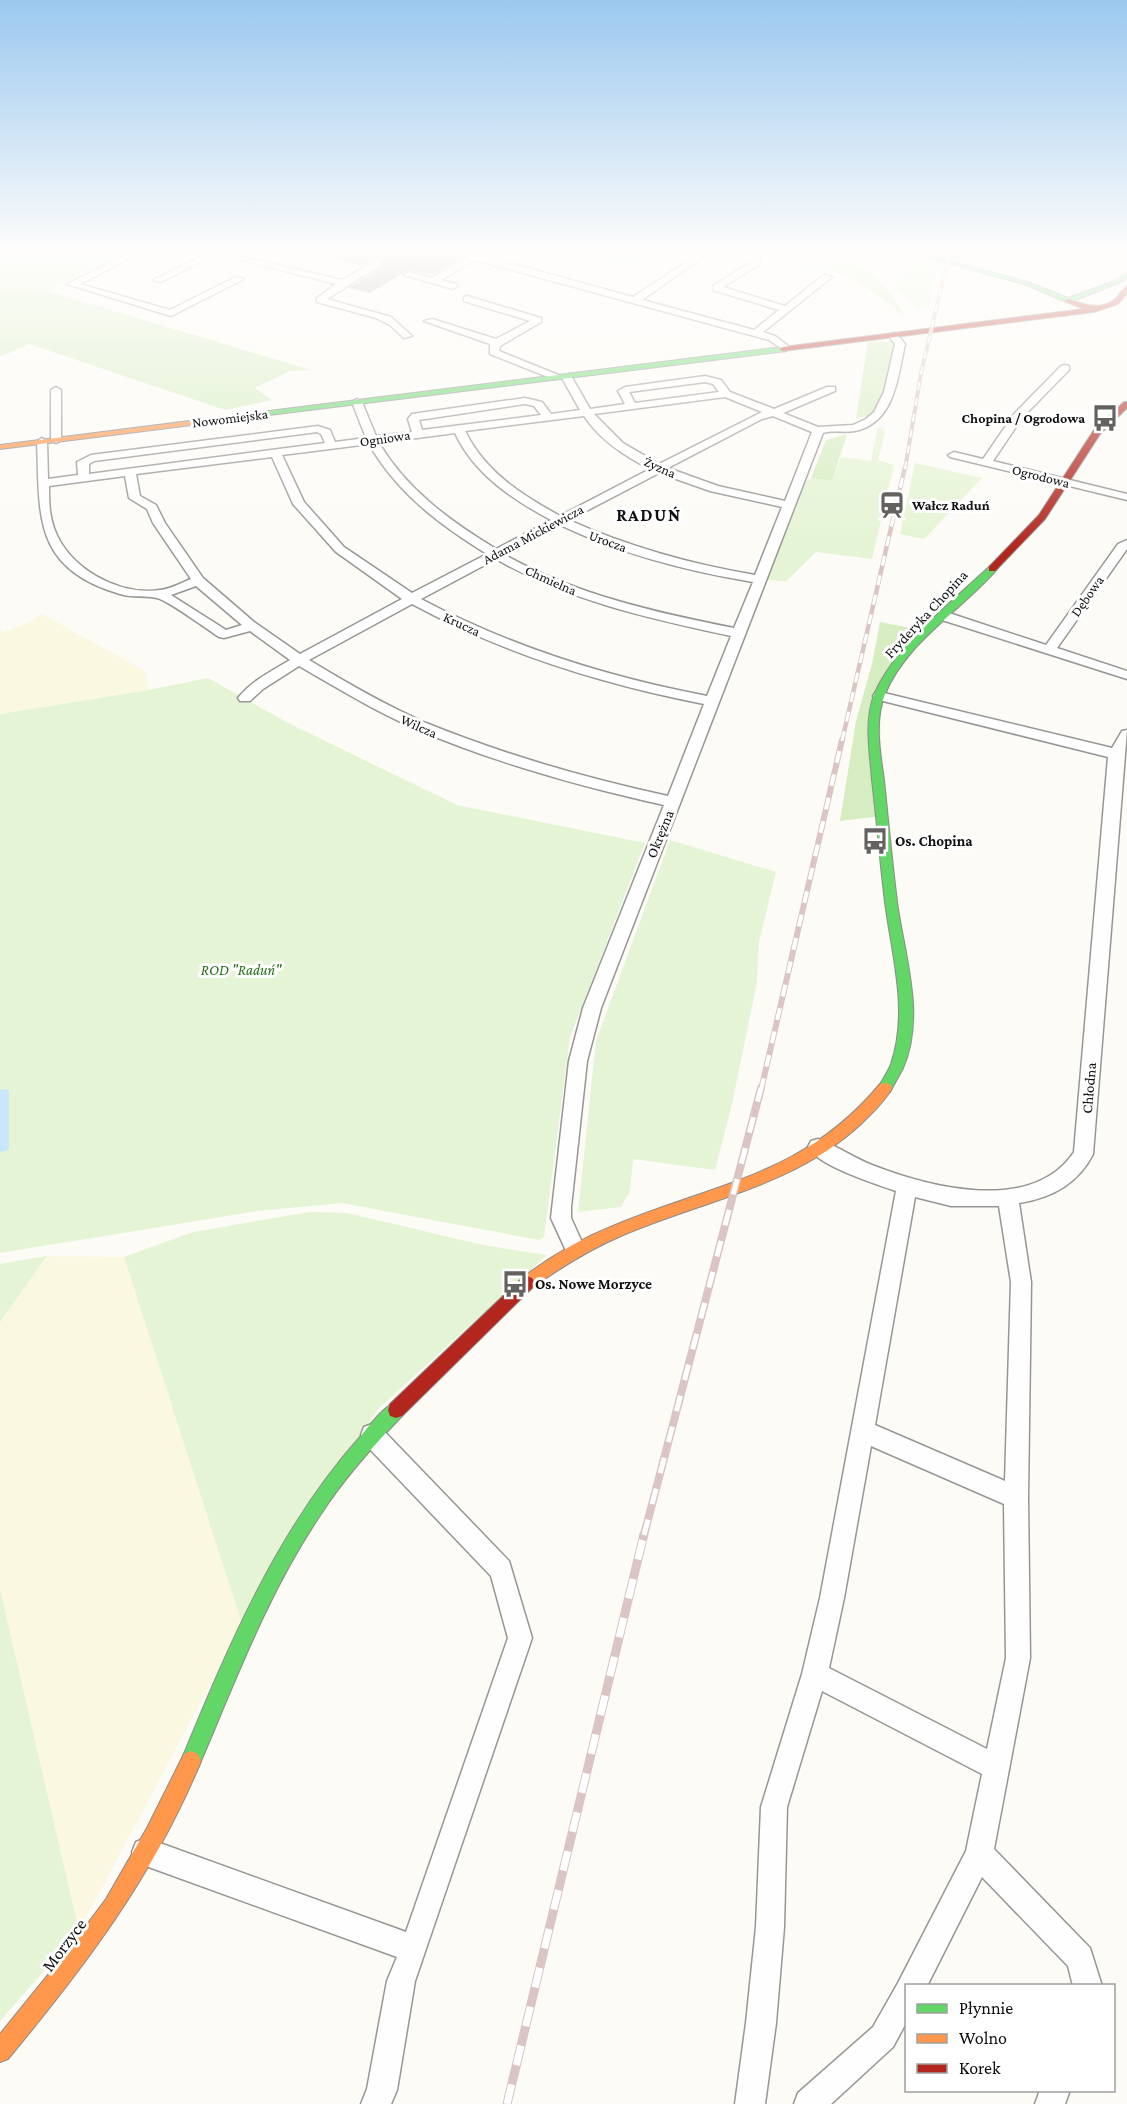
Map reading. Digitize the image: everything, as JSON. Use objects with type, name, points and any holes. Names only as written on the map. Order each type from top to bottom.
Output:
[{"type":"street","points":[[496,353],[562,376]]},
{"type":"street","name":"Nowomiejska","points":[[0,447],[744,353]]},
{"type":"street","points":[[631,406],[623,391],[705,379],[717,382],[726,394],[818,431],[828,428],[859,427],[878,417],[883,409],[898,353]]},
{"type":"street","points":[[986,462],[1018,416],[1065,368]]},
{"type":"street","name":"Żyzna","points":[[562,376],[587,412],[611,440],[659,468],[713,487],[788,505]]},
{"type":"street","name":"Adama Mickiewicza","points":[[245,698],[258,686],[298,661],[659,468],[759,416],[774,413],[831,389]]},
{"type":"street","points":[[56,390],[56,440]]},
{"type":"street","name":"Ogniowa","points":[[44,483],[726,394]]},
{"type":"street","points":[[418,433],[414,420],[416,416],[525,401],[538,404],[548,417]]},
{"type":"street","name":"Chmielna","points":[[357,402],[368,434],[398,478],[416,498],[463,534],[554,584],[670,618],[738,633]]},
{"type":"street","name":"Fryderyka Chopina","points":[[372,1435],[529,1281],[553,1262],[575,1249],[639,1222],[776,1172],[818,1148],[876,1100],[889,1082],[898,1058],[905,1029],[906,994],[891,904],[876,776],[875,716],[880,696],[894,670],[1041,518],[1086,446],[1127,404]]},
{"type":"street","points":[[84,478],[83,462],[91,458],[318,429],[326,432],[331,445]]},
{"type":"street","name":"Urocza","points":[[458,429],[474,458],[492,475],[518,496],[559,521],[626,548],[759,579]]},
{"type":"street","name":"Okrężna","points":[[575,1249],[561,1218],[561,1207],[578,1061],[592,1008],[818,431]]},
{"type":"street","points":[[42,441],[44,500],[49,530],[70,561],[100,582],[144,595],[160,594],[198,581]]},
{"type":"street","name":"Krucza","points":[[275,452],[284,476],[310,519],[348,556],[411,599],[488,636],[573,669],[608,679],[711,701]]},
{"type":"street","name":"Ogrodowa","points":[[954,455],[1127,497]]},
{"type":"street","name":"Wilcza","points":[[130,471],[135,498],[152,507],[159,523],[198,581],[251,627],[298,661],[363,699],[480,751],[566,776],[673,802]]},
{"type":"street","name":"Dębowa","points":[[1049,650],[1122,547],[1127,544]]},
{"type":"street","points":[[160,594],[224,634],[251,627]]},
{"type":"street","points":[[944,616],[1127,675]]},
{"type":"street","points":[[880,696],[1116,754]]},
{"type":"street","name":"Chłodna","points":[[818,1148],[830,1156],[949,1198],[1008,1198],[1044,1189],[1068,1175],[1077,1166],[1083,1154],[1116,754],[1127,734]]},
{"type":"street","points":[[750,2104],[770,1928],[774,1807],[815,1674],[832,1598],[907,1185]]},
{"type":"street","points":[[912,1984],[979,1854],[1018,1658],[1016,1497],[1021,1282],[1008,1198]]},
{"type":"street","points":[[862,1431],[1016,1497]]},
{"type":"street","points":[[372,1435],[501,1569],[520,1638],[414,1950],[401,1981],[382,2090],[376,2104]]},
{"type":"street","name":"Morzyce","points":[[0,2051],[76,1962],[116,1904],[177,1792],[280,1569],[305,1523],[338,1476],[372,1435]]},
{"type":"street","points":[[815,1674],[997,1768]]},
{"type":"street","points":[[146,1852],[414,1950]]},
{"type":"street","points":[[979,1854],[1080,1958],[1087,1984]]},
{"type":"street","points":[[809,2104],[882,2037],[905,1996]]},
{"type":"shaded area","points":[[42,614],[145,671],[149,690],[0,714],[0,629],[4,632],[30,622]]},
{"type":"shaded area","points":[[47,1256],[124,1257],[242,1624],[79,1931],[0,1589],[0,1322]]},
{"type":"green space","points":[[56,353],[255,353],[311,370],[290,371],[255,388],[272,400],[225,410]]},
{"type":"green space","points":[[866,353],[892,353],[878,415],[856,418]]},
{"type":"green space","points":[[878,427],[883,428],[885,433],[878,460],[894,465],[872,559],[816,552],[786,581],[766,580],[805,482],[811,478],[832,481],[841,457],[871,461]]},
{"type":"green space","points":[[847,434],[832,481],[811,478],[826,440]]},
{"type":"green space","points":[[915,463],[982,478],[924,539],[900,534]]},
{"type":"green space","points":[[880,622],[921,630],[924,636],[880,696],[881,816],[840,821],[856,721],[872,664]]},
{"type":"green space","name":"ROD \"Raduń\"","points":[[208,678],[288,723],[457,805],[645,843],[570,1037],[544,1237],[539,1240],[342,1203],[257,1211],[0,1253],[0,714]]},
{"type":"green space","points":[[670,840],[776,872],[759,942],[757,982],[732,1104],[715,1170],[633,1159],[630,1191],[621,1207],[578,1212],[596,1041]]},
{"type":"green space","points":[[310,1212],[347,1213],[483,1245],[547,1255],[378,1409],[242,1624],[124,1257],[193,1232]]},
{"type":"green space","points":[[47,1256],[0,1322],[0,1264]]},
{"type":"green space","points":[[0,1589],[79,1931],[0,2021]]},
{"type":"water","points":[[0,1090],[9,1091],[9,1150],[0,1152]]},
{"type":"railway","points":[[905,469],[926,353]]},
{"type":"railway","points":[[842,741],[905,467]]},
{"type":"railway","points":[[761,1090],[842,740]]},
{"type":"railway","points":[[644,1535],[761,1088]]},
{"type":"railway","points":[[507,2104],[644,1534]]},
{"type":"traffic: fast","points":[[261,414],[749,353]]},
{"type":"traffic: fast","points":[[885,1088],[897,1067],[906,1021],[876,759],[874,726],[877,704],[888,678],[914,645],[992,569]]},
{"type":"traffic: fast","points":[[191,1761],[243,1641],[287,1552],[335,1479],[396,1410]]},
{"type":"traffic: slow","points":[[0,447],[261,414]]},
{"type":"traffic: slow","points":[[527,1283],[556,1262],[618,1230],[750,1184],[796,1163],[838,1135],[864,1112],[885,1088]]},
{"type":"traffic: slow","points":[[0,2051],[73,1962],[113,1906],[155,1835],[191,1761]]},
{"type":"traffic: jam","points":[[992,569],[1042,517],[1097,432],[1127,404]]},
{"type":"traffic: jam","points":[[396,1410],[527,1283]]},
{"type":"place","name":"Chopina / Ogrodowa","points":[[1105,418]]},
{"type":"place","name":"Wałcz Raduń","points":[[892,505]]},
{"type":"place","name":"Os. Chopina","points":[[875,841]]},
{"type":"place","name":"Os. Nowe Morzyce","points":[[515,1284]]},
{"type":"district","name":"RADUŃ","points":[[649,515]]}]
